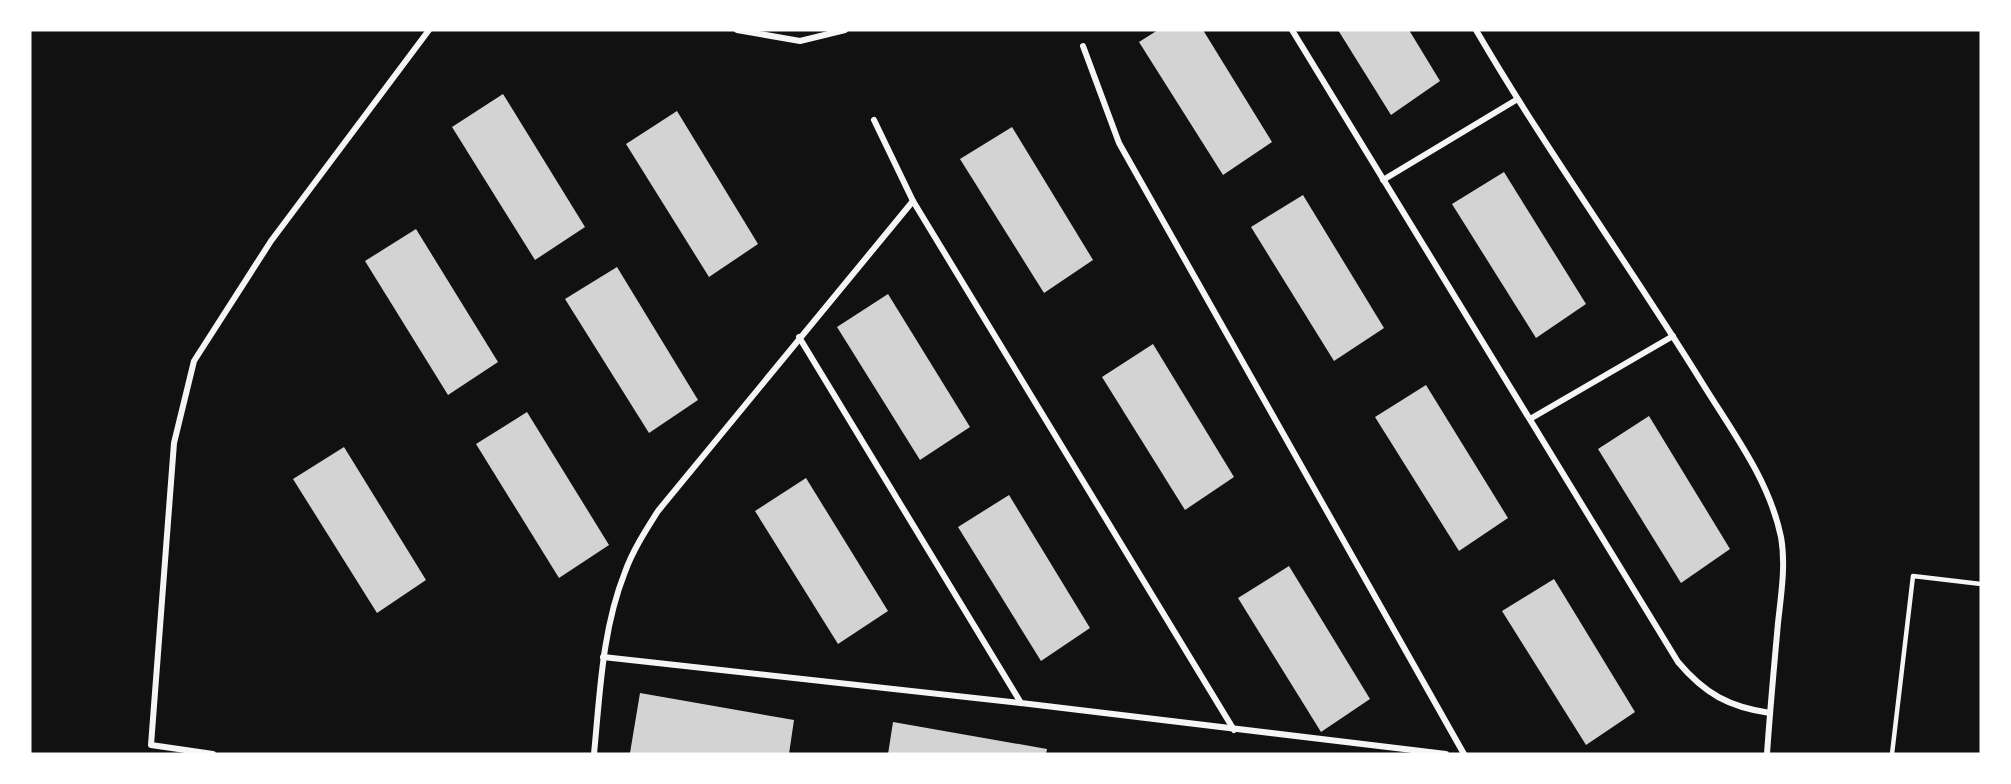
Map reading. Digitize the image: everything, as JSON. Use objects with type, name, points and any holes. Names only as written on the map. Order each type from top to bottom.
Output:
[{"type":"street","points":[[213,754],[151,745],[174,443],[194,361],[271,241],[429,30]]},
{"type":"street","points":[[737,30],[800,41],[845,30]]},
{"type":"street","points":[[1292,30],[1678,662],[1691,678],[1708,692],[1729,704],[1770,713]]},
{"type":"street","points":[[1476,30],[1516,100],[1673,336],[1755,470],[1774,511],[1781,539],[1783,571],[1767,754]]},
{"type":"street","points":[[1083,46],[1119,144],[1464,754]]},
{"type":"street","points":[[1383,180],[1516,100]]},
{"type":"street","points":[[874,120],[913,201],[1234,730]]},
{"type":"street","points":[[594,754],[603,657],[616,597],[637,544],[658,511],[913,201]]},
{"type":"street","points":[[1530,419],[1673,336]]},
{"type":"street","points":[[799,337],[1021,703]]},
{"type":"street","points":[[603,657],[1021,703],[1446,754]]},
{"type":"lane","points":[[1892,754],[1913,576],[1981,584]]},
{"type":"building","points":[[1158,30],[1203,30],[1272,142],[1223,175],[1139,42]]},
{"type":"building","points":[[1338,30],[1409,30],[1440,81],[1391,115]]},
{"type":"building","points":[[503,94],[585,227],[535,260],[452,127]]},
{"type":"building","points":[[677,111],[758,244],[709,277],[626,144]]},
{"type":"building","points":[[1012,127],[1093,260],[1044,293],[960,159]]},
{"type":"building","points":[[1504,172],[1586,304],[1536,338],[1452,204]]},
{"type":"building","points":[[1303,195],[1384,328],[1334,361],[1251,227]]},
{"type":"building","points":[[416,229],[498,362],[448,395],[365,261]]},
{"type":"building","points":[[617,267],[698,400],[649,433],[565,299]]},
{"type":"building","points":[[888,294],[970,427],[920,460],[837,327]]},
{"type":"building","points":[[1153,344],[1234,477],[1185,510],[1102,377]]},
{"type":"building","points":[[1426,385],[1508,518],[1459,551],[1375,417]]},
{"type":"building","points":[[527,412],[609,545],[559,578],[476,444]]},
{"type":"building","points":[[1649,416],[1730,549],[1681,583],[1598,449]]},
{"type":"building","points":[[344,447],[426,580],[377,613],[293,479]]},
{"type":"building","points":[[806,478],[888,611],[838,644],[755,511]]},
{"type":"building","points":[[1009,495],[1090,628],[1041,661],[958,527]]},
{"type":"building","points":[[1289,566],[1370,699],[1321,732],[1238,598]]},
{"type":"building","points":[[1554,579],[1635,712],[1586,745],[1502,611]]},
{"type":"building","points":[[640,693],[794,720],[789,754],[630,753]]},
{"type":"building","points":[[893,722],[1047,749],[1046,754],[888,754]]}]
